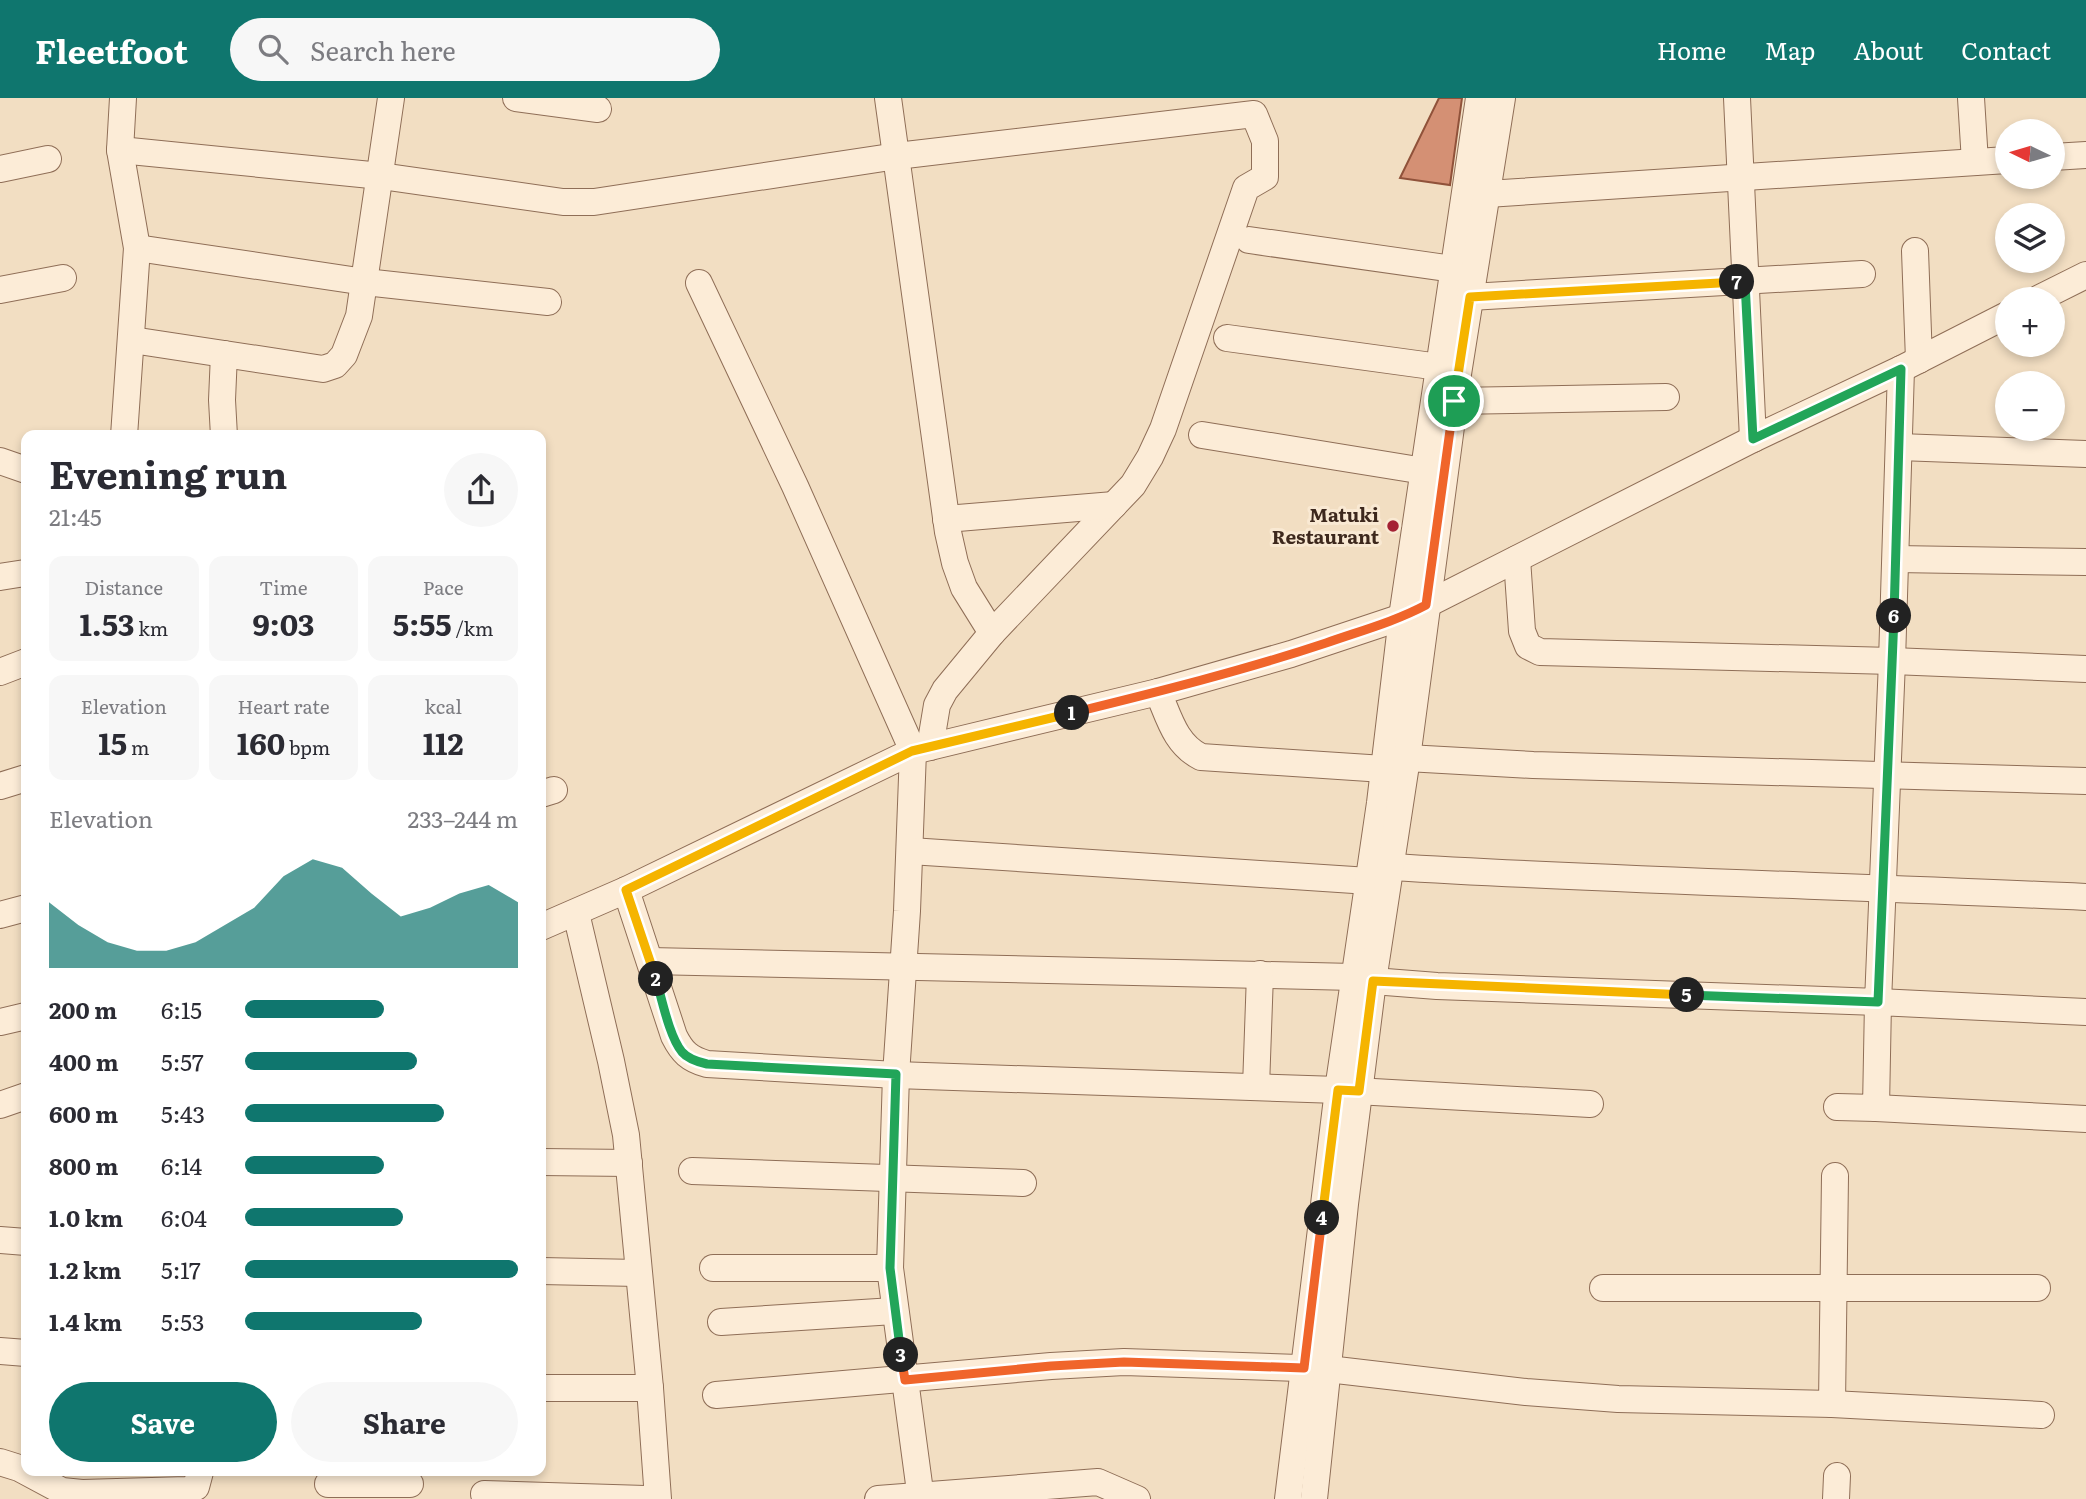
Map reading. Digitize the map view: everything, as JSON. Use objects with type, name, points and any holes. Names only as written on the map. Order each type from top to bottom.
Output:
[{"type":"street","points":[[122,98],[120,150],[137,248],[124,430]]},
{"type":"street","points":[[132,340],[323,369],[335,365],[344,355],[359,316],[391,98]]},
{"type":"street","points":[[516,98],[598,109]]},
{"type":"street","points":[[888,98],[946,519],[955,563],[964,588],[992,633]]},
{"type":"street","points":[[1363,979],[1391,867],[1402,617],[1479,98]]},
{"type":"street","points":[[1288,1499],[1316,1369],[1363,979],[1369,881],[1426,605],[1454,401],[1502,98]]},
{"type":"street","points":[[1737,98],[1753,439]]},
{"type":"street","points":[[1971,98],[1975,162]]},
{"type":"street","points":[[120,150],[381,176],[563,202],[594,202],[897,156],[1254,114],[1265,141],[1265,177],[1246,188],[1163,429],[1150,457],[1133,485],[992,633],[945,690],[921,749],[902,966],[890,1268],[920,1497]]},
{"type":"street","points":[[2065,156],[2086,155]]},
{"type":"street","points":[[0,169],[48,159]]},
{"type":"street","points":[[1487,194],[1995,161]]},
{"type":"street","points":[[1249,240],[1454,270]]},
{"type":"street","points":[[137,248],[365,282],[548,302]]},
{"type":"street","points":[[1876,1108],[1881,887],[1888,775],[1899,447],[1910,364],[1914,251]]},
{"type":"street","points":[[1470,297],[1862,274]]},
{"type":"street","points":[[2062,287],[2086,275]]},
{"type":"street","points":[[0,290],[63,278]]},
{"type":"street","points":[[699,283],[921,749]]},
{"type":"street","points":[[546,925],[576,914],[921,749],[1158,692],[1291,654],[1402,617],[1753,439],[1995,321]]},
{"type":"street","points":[[1227,338],[1439,367]]},
{"type":"street","points":[[224,354],[224,430]]},
{"type":"street","points":[[1454,401],[1666,397]]},
{"type":"street","points":[[1202,435],[1424,471]]},
{"type":"street","points":[[1899,447],[2086,454]]},
{"type":"street","points":[[0,461],[21,468]]},
{"type":"street","points":[[946,519],[1114,505]]},
{"type":"street","points":[[1517,559],[1521,631],[1528,646],[1540,652],[2086,668]]},
{"type":"street","points":[[1896,559],[2086,562]]},
{"type":"street","points":[[0,672],[21,664]]},
{"type":"street","points":[[1158,692],[1179,740],[1201,757],[2086,781]]},
{"type":"street","points":[[0,786],[21,780]]},
{"type":"street","points":[[910,851],[1369,881]]},
{"type":"street","points":[[1391,867],[1560,877],[1881,887],[2086,897]]},
{"type":"street","points":[[626,890],[674,1036],[682,1052],[693,1060],[707,1064],[896,1074],[1348,1090],[1590,1104]]},
{"type":"street","points":[[0,915],[21,909]]},
{"type":"street","points":[[576,914],[611,1061],[629,1163],[658,1499]]},
{"type":"street","points":[[650,961],[1260,974],[1437,986],[2086,1012]]},
{"type":"street","points":[[1256,1087],[1260,974]]},
{"type":"street","points":[[0,1022],[21,1017]]},
{"type":"street","points":[[0,1105],[21,1098]]},
{"type":"street","points":[[1837,1107],[2086,1119]]},
{"type":"street","points":[[546,1162],[629,1163]]},
{"type":"street","points":[[692,1171],[1023,1183]]},
{"type":"street","points":[[1832,1404],[1835,1176]]},
{"type":"street","points":[[0,1240],[21,1242]]},
{"type":"street","points":[[713,1268],[890,1268]]},
{"type":"street","points":[[546,1271],[638,1273]]},
{"type":"street","points":[[1603,1287],[2037,1288]]},
{"type":"street","points":[[721,1322],[894,1311]]},
{"type":"street","points":[[0,1351],[21,1353]]},
{"type":"street","points":[[716,1395],[1124,1362],[1316,1369],[1605,1398],[1832,1404],[2041,1415]]},
{"type":"street","points":[[1314,1499],[1316,1369]]},
{"type":"street","points":[[546,1388],[650,1388]]},
{"type":"street","points":[[0,1462],[21,1469]]},
{"type":"street","points":[[34,1476],[62,1491],[82,1493],[187,1490],[196,1487],[199,1476]]},
{"type":"street","points":[[878,1499],[1098,1482],[1137,1499]]},
{"type":"street","points":[[328,1483],[410,1485]]},
{"type":"street","points":[[484,1493],[645,1499]]},
{"type":"building","points":[[1439,98],[1462,98],[1450,185],[1400,178]]},
{"type":"place","name":"Matuki Restaurant","points":[[1393,526]]},
{"type":"route","points":[[1745,282],[1753,439],[1901,369],[1878,1002],[1437,986],[1373,981],[1359,1091],[1338,1090],[1304,1368],[1124,1362],[905,1380],[890,1268],[896,1074],[707,1064],[693,1060],[682,1052],[674,1036],[626,890],[912,751],[1158,692],[1291,654],[1402,617],[1426,605],[1454,401],[1470,297],[1745,282]]}]
